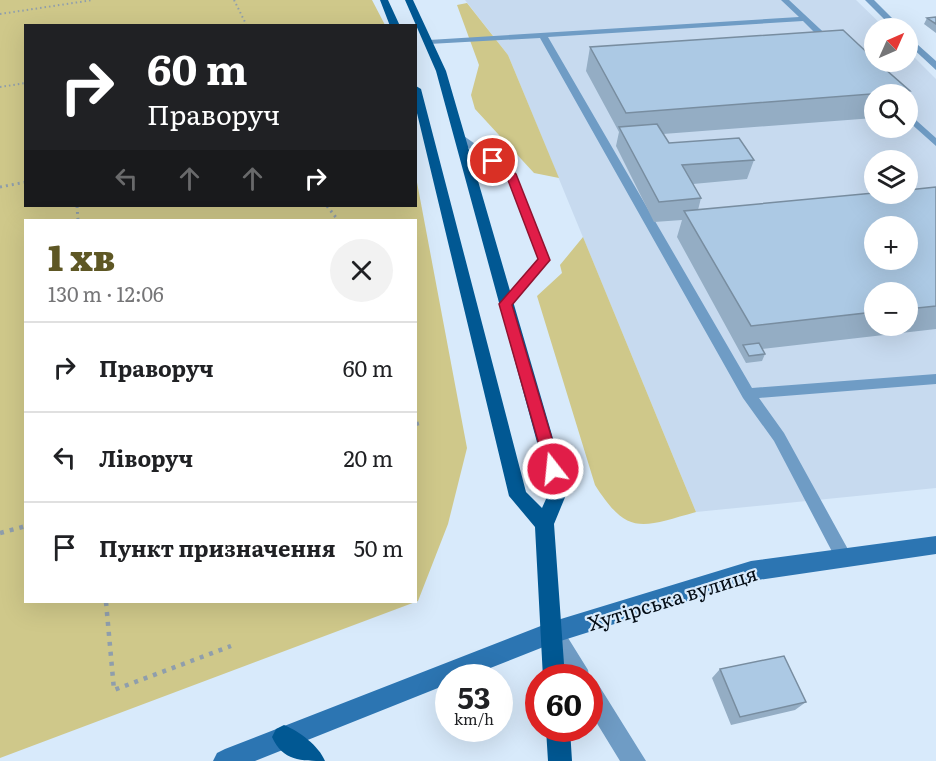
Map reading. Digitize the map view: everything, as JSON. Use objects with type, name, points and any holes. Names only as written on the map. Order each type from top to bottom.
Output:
[{"type":"main road","points":[[384,0],[394,24]]},
{"type":"main road","points":[[409,0],[441,71],[559,489],[544,524],[553,664]]},
{"type":"main road","points":[[417,93],[518,496],[544,524]]},
{"type":"main road","name":"Хутірська вулиця","points":[[225,761],[551,633],[751,571],[936,546]]},
{"type":"main road","points":[[284,737],[313,761]]},
{"type":"main road","points":[[559,742],[560,761]]},
{"type":"street","points":[[869,0],[888,18]]},
{"type":"street","points":[[918,49],[936,66]]},
{"type":"street","points":[[551,633],[571,664]]},
{"type":"street","points":[[603,712],[634,761]]},
{"type":"lane","points":[[785,0],[837,49]]},
{"type":"lane","points":[[429,42],[805,19]]},
{"type":"lane","points":[[542,34],[748,394],[779,437],[844,558]]},
{"type":"lane","points":[[918,126],[936,143]]},
{"type":"lane","points":[[458,136],[511,174],[544,260],[506,304]]},
{"type":"lane","points":[[748,394],[936,380]]},
{"type":"path","points":[[0,14],[93,0]]},
{"type":"path","points":[[234,0],[246,24]]},
{"type":"path","points":[[0,87],[24,83]]},
{"type":"path","points":[[0,188],[24,182]]},
{"type":"path","points":[[328,207],[337,219]]},
{"type":"path","points":[[0,533],[24,527]]},
{"type":"path","points":[[106,603],[114,690],[231,646]]},
{"type":"shaded area","points":[[0,0],[372,0],[384,24],[24,24],[24,207],[417,207],[417,182],[467,448],[448,524],[417,602],[417,219],[24,219],[24,603],[412,603],[0,758]]},
{"type":"shaded area","points":[[465,0],[856,0],[875,18],[864,18],[864,72],[918,72],[918,61],[936,79],[936,488],[696,512],[508,55]]},
{"type":"shaded area","points":[[467,3],[508,55],[559,178],[534,173],[475,109],[471,95],[479,65],[457,5]]},
{"type":"shaded area","points":[[583,237],[696,512],[649,524],[638,524],[617,513],[595,485],[537,296],[562,273],[560,265]]},
{"type":"building","points":[[936,17],[936,24],[927,18]]},
{"type":"building","points":[[843,30],[864,50],[864,72],[888,72],[902,84],[864,84],[864,95],[626,113],[590,47]]},
{"type":"building","points":[[657,124],[669,143],[739,138],[754,160],[682,165],[701,198],[659,202],[619,127]]},
{"type":"building","points":[[936,187],[936,306],[918,308],[918,282],[864,282],[864,313],[751,326],[684,211],[864,194],[864,204],[918,204],[918,189]]},
{"type":"building","points":[[759,343],[765,354],[749,356],[743,345]]},
{"type":"building","points":[[784,656],[806,702],[740,717],[720,669]]},
{"type":"route","points":[[493,161],[511,174],[544,260],[506,304],[553,469]]}]
